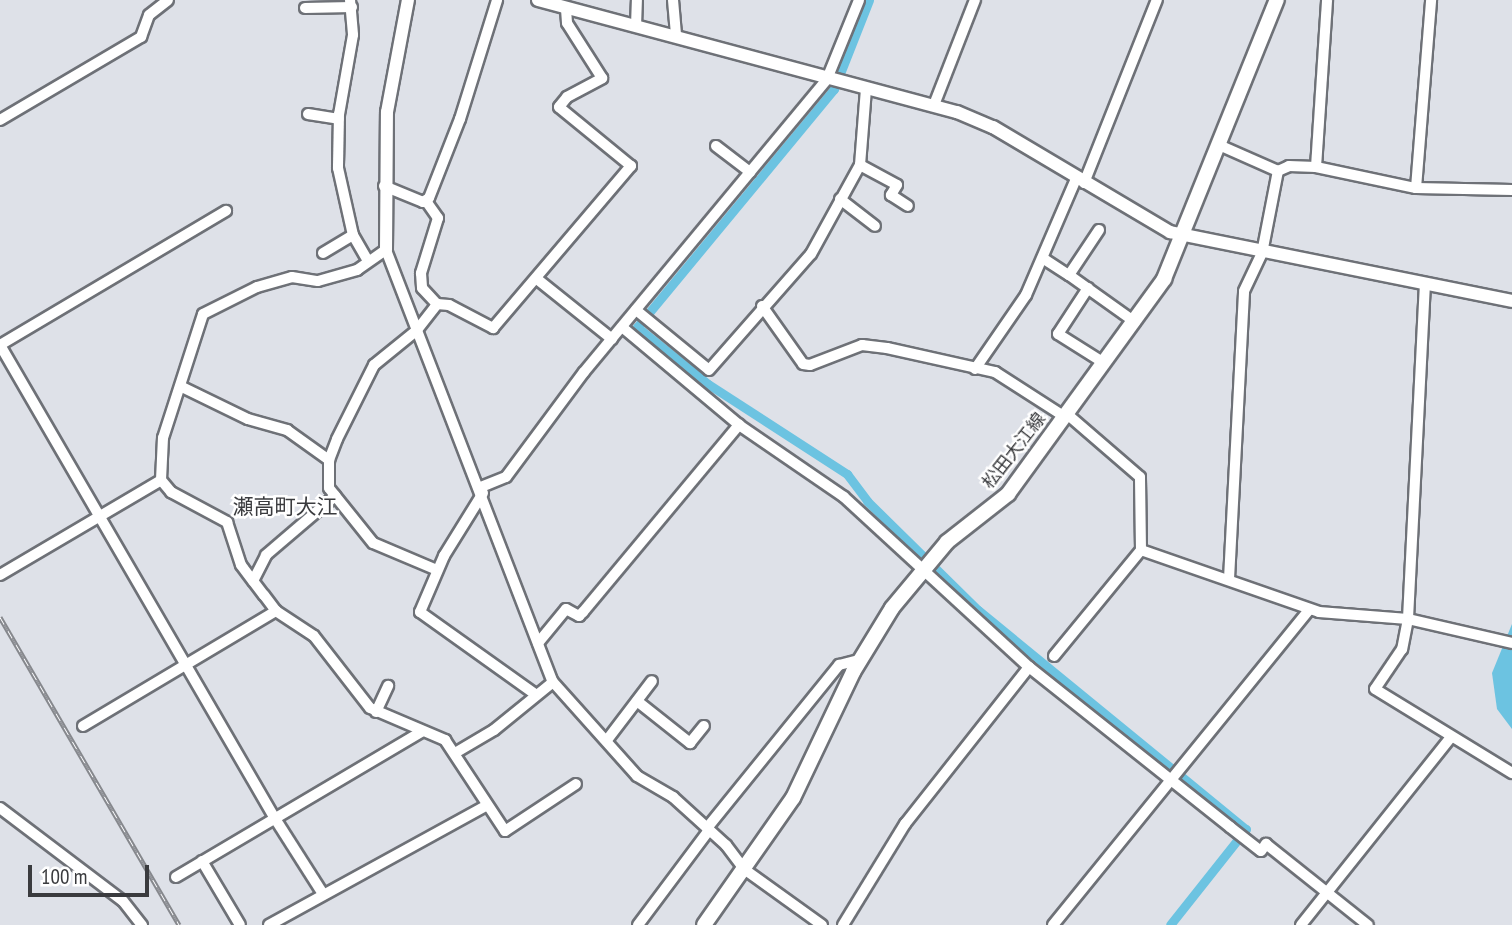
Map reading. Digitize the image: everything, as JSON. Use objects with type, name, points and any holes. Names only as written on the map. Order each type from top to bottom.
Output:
[{"type":"main road","name":"松田大江線","points":[[704,925],[793,798],[859,660],[926,566],[1008,494],[1164,279],[1277,0]]},
{"type":"street","points":[[0,120],[141,37],[149,15],[168,0]]},
{"type":"street","points":[[408,0],[387,112],[384,186],[386,250],[482,490],[553,682],[638,776],[673,797],[708,829],[744,869],[822,925]]},
{"type":"street","points":[[426,201],[460,118],[496,0]]},
{"type":"street","points":[[538,0],[565,5],[846,84],[934,105],[993,127],[1080,181],[1183,235],[1262,253],[1512,301]]},
{"type":"street","points":[[636,26],[637,0]]},
{"type":"street","points":[[673,0],[676,37]]},
{"type":"street","points":[[536,694],[420,612],[437,570],[482,490],[506,477],[612,339],[828,79],[859,0]]},
{"type":"street","points":[[934,105],[975,0]]},
{"type":"street","points":[[975,369],[1026,295],[1044,259],[1157,0]]},
{"type":"street","points":[[1316,167],[1326,0]]},
{"type":"street","points":[[1416,188],[1431,0]]},
{"type":"street","points":[[305,8],[351,4],[353,35],[339,119],[338,168],[353,235],[368,261]]},
{"type":"street","points":[[384,186],[426,201],[438,218],[421,282],[437,304],[449,305],[493,328],[631,166],[559,107],[566,97],[602,78],[567,23],[565,5]]},
{"type":"street","points":[[636,310],[709,370],[762,306],[811,254],[860,164],[866,89]]},
{"type":"street","points":[[308,114],[339,119]]},
{"type":"street","points":[[1219,145],[1278,171],[1289,166],[1316,167],[1416,188],[1512,190]]},
{"type":"street","points":[[716,146],[750,172]]},
{"type":"street","points":[[860,164],[897,185],[891,195],[908,206]]},
{"type":"street","points":[[1229,579],[1244,291],[1262,253],[1278,171]]},
{"type":"street","points":[[840,199],[875,226]]},
{"type":"street","points":[[226,211],[0,345],[274,817],[323,894]]},
{"type":"street","points":[[1069,275],[1099,230]]},
{"type":"street","points":[[323,253],[353,235]]},
{"type":"street","points":[[386,250],[358,270],[318,281],[292,277],[257,287],[203,314],[182,387],[163,438],[161,480],[171,492],[228,523],[241,565],[276,611],[314,636],[360,699],[376,712],[445,740],[505,831],[576,784]]},
{"type":"street","points":[[1044,259],[1135,322]]},
{"type":"street","points":[[537,279],[612,339]]},
{"type":"street","points":[[1426,283],[1408,619],[1402,649],[1375,689],[1512,774]]},
{"type":"street","points":[[1088,288],[1058,334],[1104,363]]},
{"type":"street","points":[[437,304],[417,330],[401,339],[374,365],[329,460],[329,488],[373,543],[437,570]]},
{"type":"street","points":[[762,306],[803,364],[810,365],[862,345],[995,372],[1066,415],[1140,477],[1141,550],[1054,656]]},
{"type":"street","points":[[622,327],[739,425],[831,485],[926,566],[1029,667],[1171,781],[1255,847],[1261,850],[1266,844],[1368,925]]},
{"type":"street","points":[[182,387],[248,419],[287,430],[329,460]]},
{"type":"street","points":[[538,643],[566,609],[579,616],[583,612],[739,425]]},
{"type":"street","points":[[0,575],[161,480]]},
{"type":"street","points":[[253,581],[266,555],[335,496]]},
{"type":"street","points":[[1141,550],[1310,609],[1408,619],[1512,643]]},
{"type":"street","points":[[1053,925],[1198,751],[1310,609]]},
{"type":"street","points":[[83,726],[276,611]]},
{"type":"street","points":[[638,925],[708,829],[839,666],[859,660]]},
{"type":"street","points":[[843,925],[905,824],[1029,667]]},
{"type":"street","points":[[607,740],[652,681]]},
{"type":"street","points":[[455,754],[494,730],[553,682]]},
{"type":"street","points":[[376,712],[388,685]]},
{"type":"street","points":[[637,701],[690,743],[704,726]]},
{"type":"street","points":[[176,877],[421,732]]},
{"type":"street","points":[[1301,925],[1451,737]]},
{"type":"street","points":[[269,925],[487,805]]},
{"type":"street","points":[[0,808],[124,901],[142,925]]},
{"type":"street","points":[[202,861],[240,925]]},
{"type":"water","points":[[1512,624],[1512,729],[1497,709],[1492,673]]},
{"type":"waterway","points":[[869,0],[834,89],[637,327],[708,384],[847,474],[867,501],[978,610],[1246,829],[1170,925]]},
{"type":"railway","points":[[0,617],[179,925]]},
{"type":"district","name":"瀬高町大江","points":[[285,507]]}]
